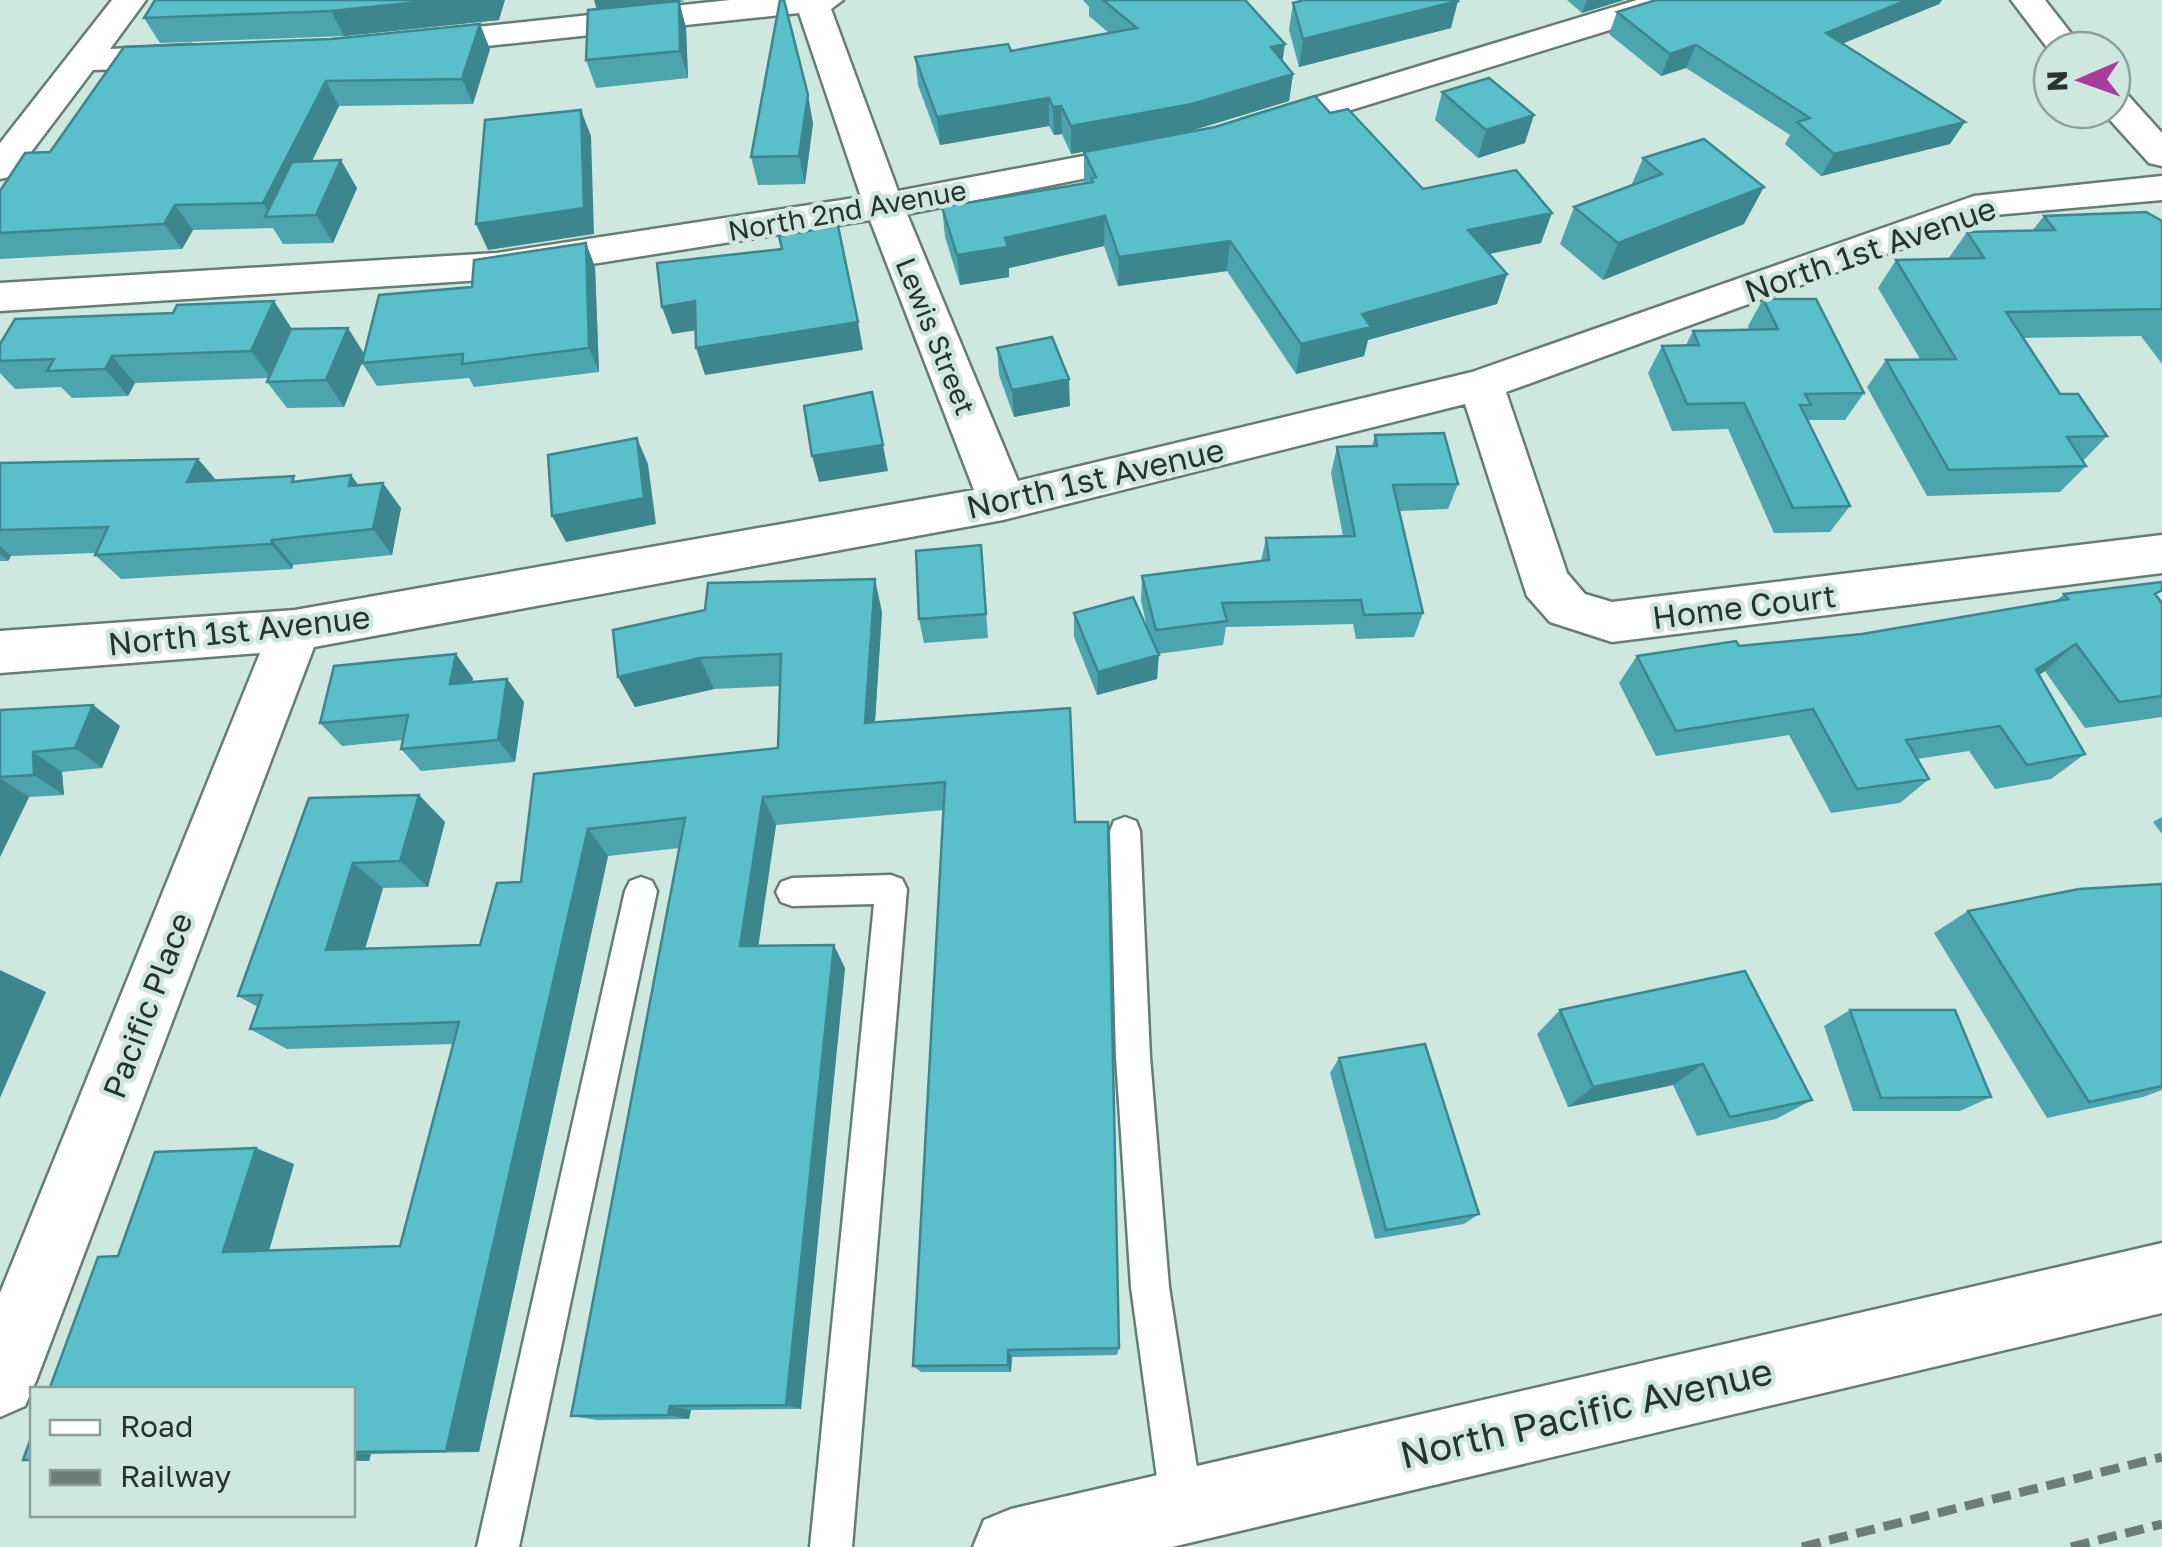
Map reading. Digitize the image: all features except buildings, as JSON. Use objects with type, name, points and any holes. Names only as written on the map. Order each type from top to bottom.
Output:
[{"type":"street","points":[[0,168],[129,0]]},
{"type":"street","name":"North 2nd Avenue","points":[[0,297],[497,266],[884,206],[1208,142],[1672,0]]},
{"type":"street","points":[[1996,0],[2048,26]]},
{"type":"street","points":[[383,46],[816,1]]},
{"type":"street","name":"Lewis Street","points":[[816,1],[884,206],[1003,502]]},
{"type":"street","points":[[86,60],[225,55]]},
{"type":"street","points":[[2132,122],[2162,155]]},
{"type":"street","name":"North 1st Avenue","points":[[0,652],[295,630],[1003,502],[1482,385],[1988,204],[2162,188]]},
{"type":"street","name":"Home Court","points":[[1482,385],[1545,582],[1568,608],[1612,622],[2162,554]]},
{"type":"street","name":"Pacific Place","points":[[0,1380],[295,630]]},
{"type":"street","name":"North Pacific Avenue","points":[[1011,1547],[2162,1278]]},
{"type":"lane","points":[[1124,831],[1133,1057],[1150,1287],[1182,1507]]},
{"type":"lane","points":[[792,892],[891,889],[831,1547]]},
{"type":"lane","points":[[498,1547],[641,891]]},
{"type":"railway","points":[[1802,1547],[2162,1457]]},
{"type":"railway","points":[[2071,1547],[2162,1524]]}]
